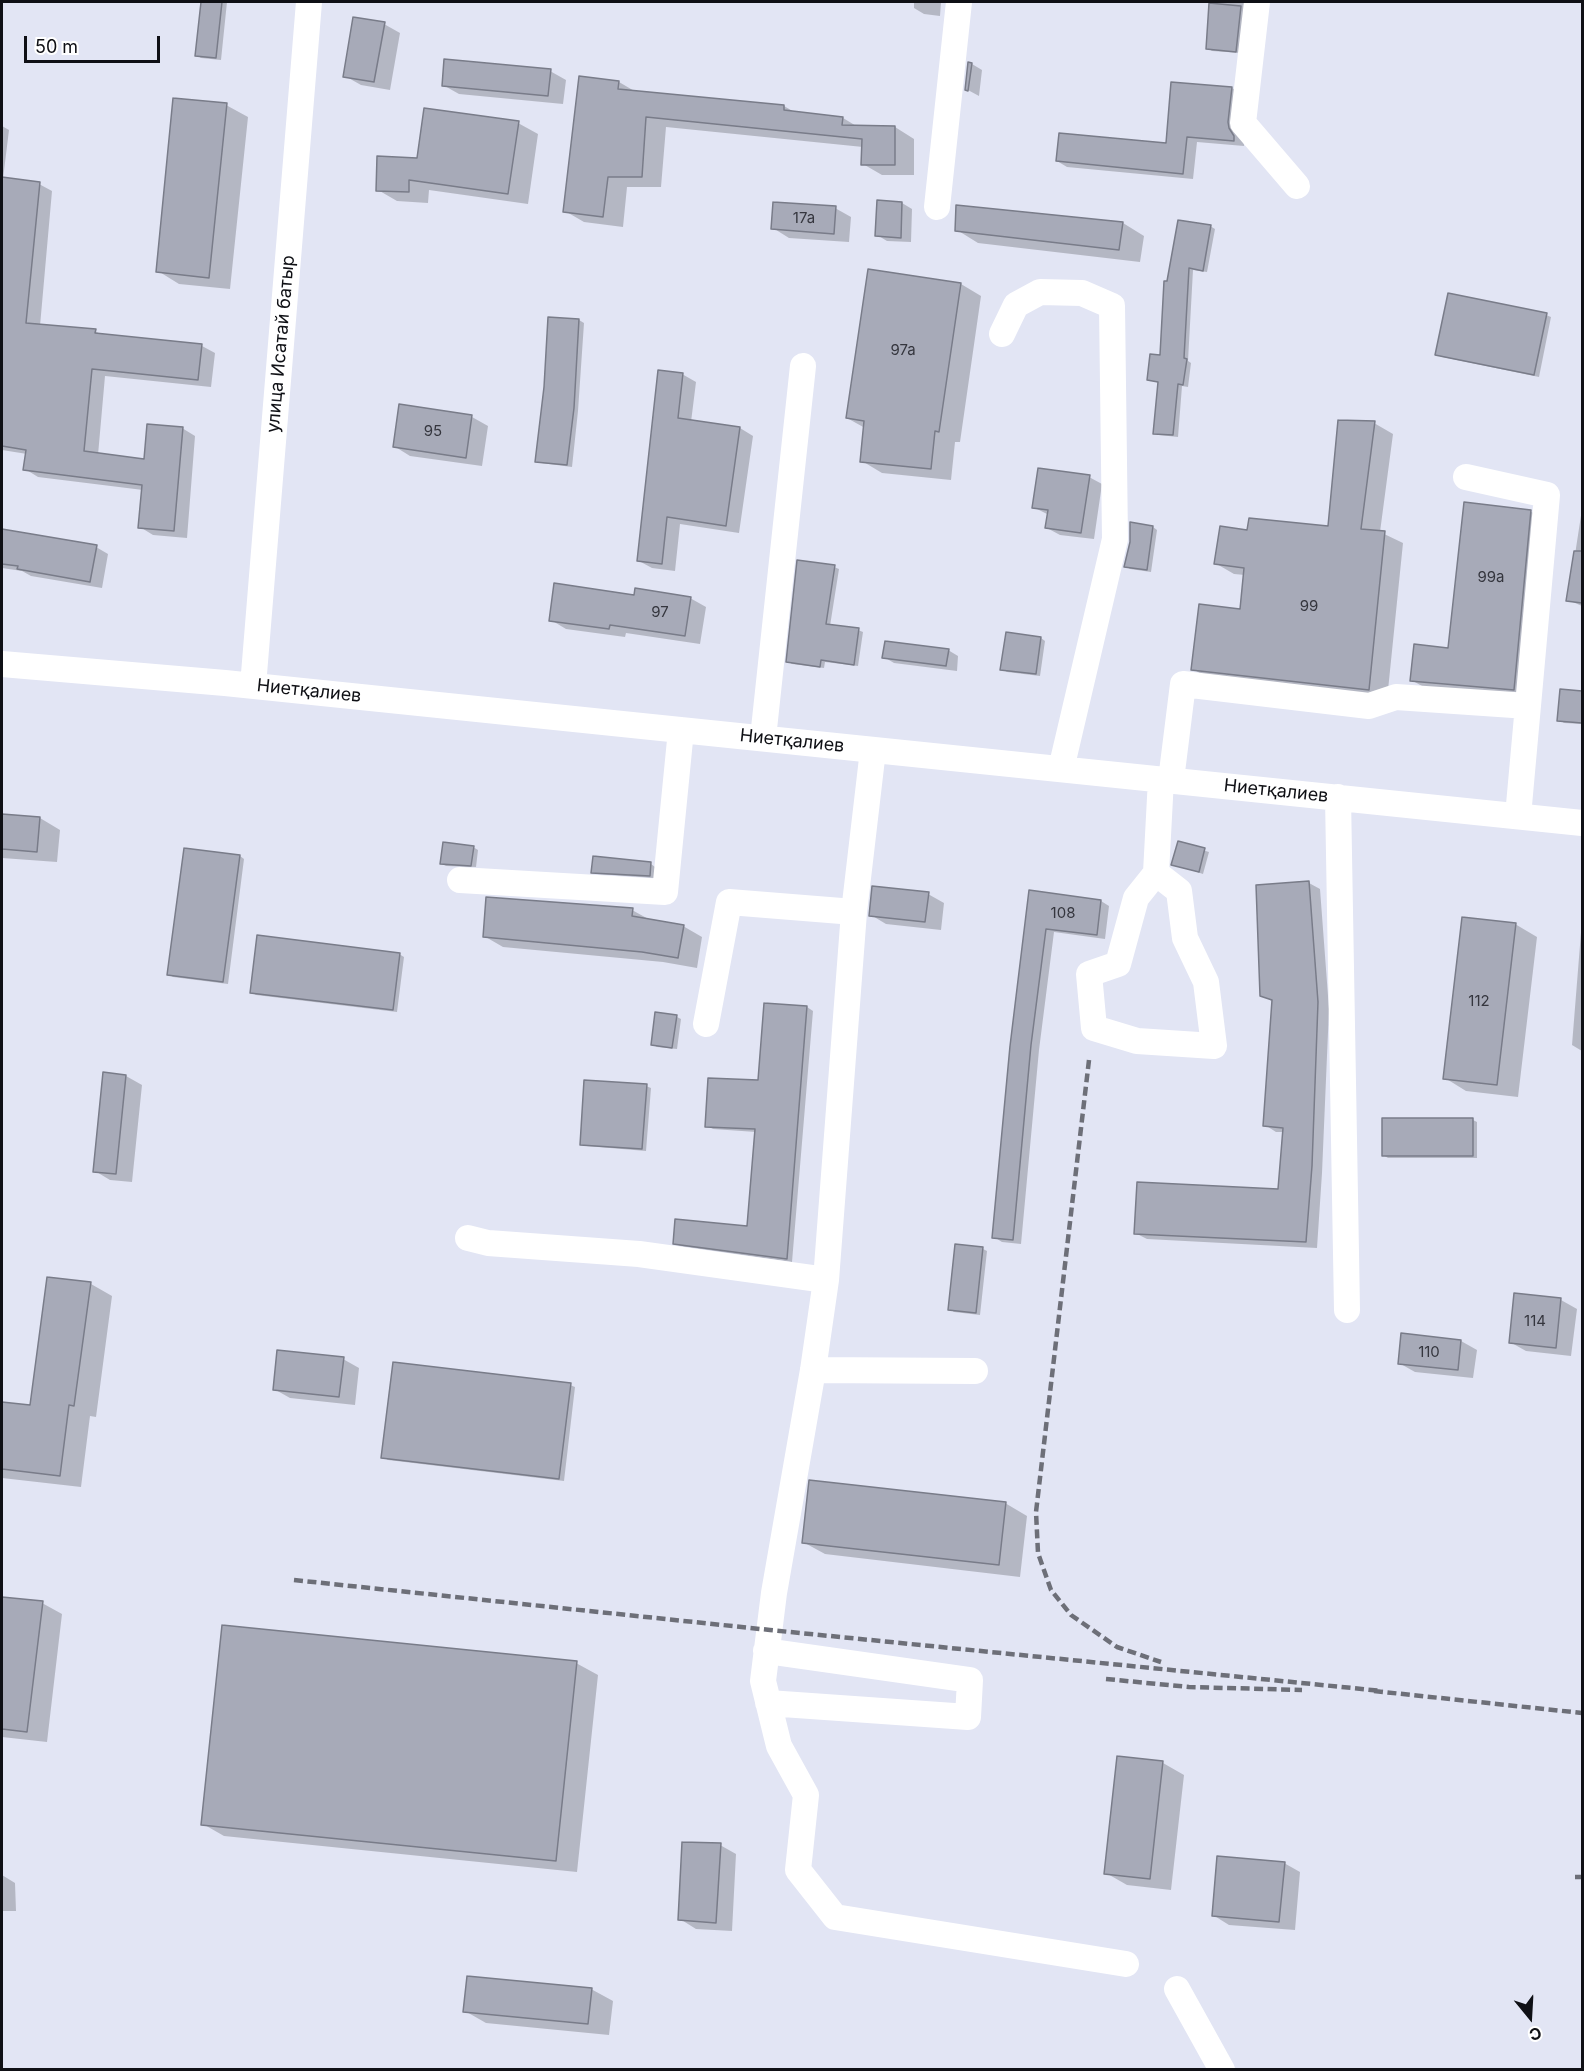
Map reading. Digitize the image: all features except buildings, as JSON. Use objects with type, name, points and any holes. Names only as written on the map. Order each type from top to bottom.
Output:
[{"type":"street","name":"улица Исатай батыр","points":[[253,686],[309,2]]},
{"type":"street","points":[[937,207],[959,2]]},
{"type":"street","points":[[1257,2],[1244,123],[1297,186]]},
{"type":"street","points":[[1002,334],[1016,305],[1040,292],[1082,293],[1112,306],[1115,540],[1061,769]]},
{"type":"street","points":[[763,738],[803,366]]},
{"type":"street","points":[[1466,477],[1547,495],[1518,816]]},
{"type":"street","name":"Ниетқалиев","points":[[2,664],[253,686],[1582,823]]},
{"type":"street","points":[[1156,873],[1179,891],[1185,938],[1206,982],[1214,1046],[1137,1041],[1094,1028],[1089,974],[1118,964],[1136,898],[1156,873],[1166,780],[1183,684],[1369,706],[1396,697],[1528,706]]},
{"type":"street","points":[[460,880],[665,892],[681,730]]},
{"type":"street","points":[[873,750],[854,912],[826,1280],[813,1370],[774,1593],[763,1681],[779,1746],[806,1795],[798,1870],[834,1917],[1126,1964]]},
{"type":"street","points":[[1338,797],[1347,1310]]},
{"type":"street","points":[[706,1024],[729,902],[854,912]]},
{"type":"street","points":[[468,1238],[488,1243],[639,1254],[826,1280]]},
{"type":"street","points":[[813,1370],[975,1371]]},
{"type":"street","points":[[766,1651],[970,1680],[968,1717],[768,1703]]},
{"type":"street","points":[[1178,1989],[1222,2070]]},
{"type":"railway","points":[[1089,1060],[1036,1512],[1038,1553],[1051,1590],[1071,1615],[1117,1647],[1161,1662]]},
{"type":"railway","points":[[294,1580],[1382,1691]]},
{"type":"railway","points":[[1106,1679],[1189,1687],[1302,1690]]},
{"type":"railway","points":[[1374,1691],[1582,1713]]},
{"type":"railway","points":[[1575,1877],[1582,1877]]}]
